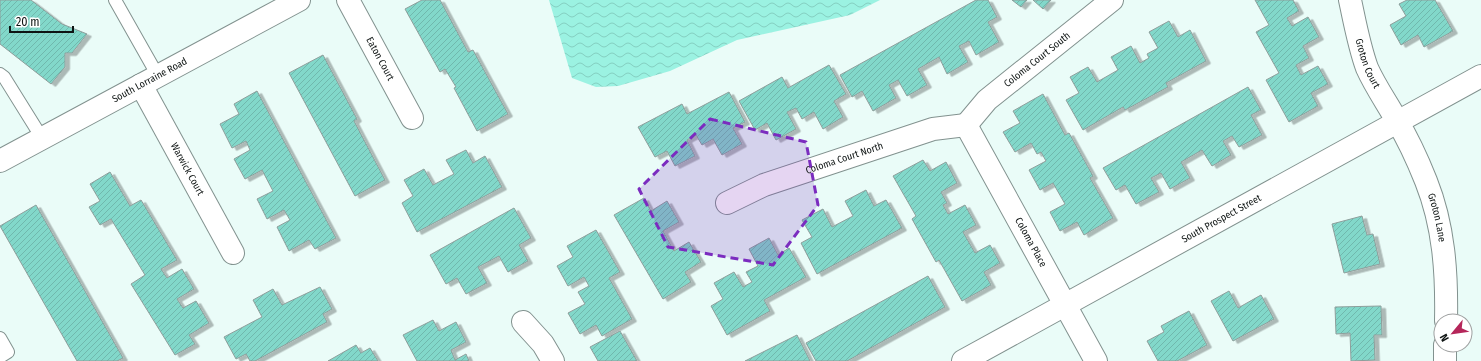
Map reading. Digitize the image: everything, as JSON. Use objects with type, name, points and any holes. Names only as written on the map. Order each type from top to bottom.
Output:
[{"type":"street","name":"South Lorraine Road","points":[[0,161],[299,0]]},
{"type":"street","name":"Eaton Court","points":[[348,0],[412,118]]},
{"type":"street","name":"Coloma Court South","points":[[966,124],[987,100],[1112,0]]},
{"type":"street","name":"Groton Court","points":[[1350,0],[1358,41],[1368,68],[1398,122]]},
{"type":"street","name":"South Prospect Street","points":[[963,361],[1481,76]]},
{"type":"street","name":"Warwick Court","points":[[149,81],[233,253]]},
{"type":"street","name":"Groton Lane","points":[[1398,122],[1426,181],[1436,213],[1444,248],[1446,313]]},
{"type":"street","name":"Coloma Court North","points":[[727,204],[764,185],[933,129],[966,124]]},
{"type":"street","name":"Coloma Place","points":[[966,124],[1096,361]]},
{"type":"street","points":[[523,322],[544,344],[553,361]]},
{"type":"lane","points":[[114,0],[149,81]]},
{"type":"lane","points":[[0,74],[4,76],[42,138]]},
{"type":"lane","points":[[0,338],[8,352],[0,357]]},
{"type":"highlighted area","points":[[710,119],[806,142],[818,205],[773,265],[668,247],[639,189]]},
{"type":"water","points":[[549,0],[880,0],[850,15],[737,40],[670,71],[618,86],[596,87],[572,78]]},
{"type":"building","points":[[0,0],[31,0],[62,24],[87,34],[72,53],[65,53],[65,67],[51,84],[0,44]]},
{"type":"building","points":[[422,0],[440,0],[468,52],[473,50],[508,114],[477,131],[454,88],[456,87],[445,69],[440,72],[405,9]]},
{"type":"building","points":[[976,0],[988,0],[997,17],[988,22],[999,42],[976,55],[969,41],[959,46],[968,62],[947,74],[939,57],[918,69],[927,85],[907,96],[898,80],[889,85],[896,98],[873,111],[862,91],[852,97],[840,75]]},
{"type":"building","points":[[1012,0],[1027,0],[1021,7]]},
{"type":"building","points":[[1033,0],[1051,0],[1043,9]]},
{"type":"building","points":[[1255,0],[1293,0],[1299,11],[1287,18],[1292,26],[1308,17],[1319,37],[1303,46],[1309,58],[1296,65],[1301,75],[1318,66],[1328,84],[1311,93],[1318,106],[1289,122],[1266,80],[1279,73],[1256,32],[1269,25]]},
{"type":"building","points":[[1407,0],[1435,0],[1453,31],[1424,47],[1418,35],[1401,45],[1390,25],[1406,16],[1399,4]]},
{"type":"building","points":[[1169,21],[1178,37],[1190,30],[1206,61],[1166,83],[1168,87],[1125,110],[1123,107],[1083,130],[1066,100],[1079,93],[1070,77],[1088,67],[1097,82],[1118,70],[1111,57],[1131,46],[1140,63],[1149,58],[1147,54],[1158,48],[1149,32]]},
{"type":"building","points":[[323,55],[357,119],[354,121],[385,180],[355,196],[289,73]]},
{"type":"building","points":[[829,65],[846,94],[834,101],[843,117],[823,129],[814,112],[802,119],[796,108],[787,112],[796,129],[776,140],[767,123],[755,130],[739,101],[782,77],[788,88]]},
{"type":"building","points":[[1248,87],[1261,110],[1251,115],[1262,135],[1239,147],[1232,136],[1223,141],[1231,155],[1212,166],[1202,150],[1181,162],[1190,178],[1170,189],[1161,173],[1151,178],[1159,192],[1136,204],[1125,185],[1116,190],[1103,168]]},
{"type":"building","points":[[257,91],[336,238],[315,249],[309,240],[289,251],[277,227],[290,220],[284,210],[267,219],[257,199],[273,191],[262,170],[245,179],[234,159],[250,150],[246,141],[232,148],[220,124],[239,114],[234,104]]},
{"type":"building","points":[[729,92],[745,122],[733,128],[742,144],[722,155],[713,139],[702,145],[696,135],[687,140],[695,156],[675,166],[667,151],[655,157],[638,127],[682,104],[687,114]]},
{"type":"building","points":[[1043,94],[1065,135],[1069,133],[1093,176],[1090,178],[1113,218],[1084,235],[1077,222],[1060,231],[1050,212],[1065,204],[1053,183],[1040,190],[1029,170],[1046,161],[1041,152],[1037,154],[1031,143],[1015,152],[1003,132],[1020,123],[1013,111]]},
{"type":"building","points":[[466,150],[473,163],[485,156],[502,187],[417,232],[402,203],[413,196],[404,180],[424,169],[433,185],[454,174],[446,160]]},
{"type":"building","points":[[923,160],[930,171],[946,162],[957,183],[941,192],[947,203],[943,205],[948,214],[965,205],[976,225],[963,232],[975,253],[990,245],[1000,263],[984,272],[991,285],[962,301],[939,260],[936,262],[912,219],[916,216],[893,176]]},
{"type":"building","points":[[110,172],[130,206],[141,200],[177,260],[161,269],[167,278],[182,269],[194,289],[177,299],[183,308],[196,301],[209,323],[189,335],[195,344],[175,355],[131,284],[145,275],[111,219],[100,225],[89,207],[100,201],[90,184]]},
{"type":"building","points":[[866,190],[874,206],[886,200],[902,228],[817,274],[801,243],[812,237],[802,220],[823,209],[832,227],[853,216],[845,201]]},
{"type":"building","points":[[644,198],[651,211],[667,201],[679,222],[663,231],[674,251],[689,242],[701,262],[685,272],[691,282],[663,299],[614,215]]},
{"type":"building","points":[[36,205],[123,358],[117,361],[77,361],[0,226]]},
{"type":"building","points":[[514,208],[531,238],[519,245],[528,261],[508,272],[499,256],[478,267],[487,283],[466,294],[457,278],[446,284],[430,255]]},
{"type":"building","points":[[1362,216],[1367,235],[1373,234],[1380,264],[1344,273],[1332,224]]},
{"type":"building","points":[[596,230],[620,272],[609,278],[632,319],[602,336],[596,325],[580,334],[568,313],[585,304],[578,292],[589,286],[584,277],[568,286],[557,266],[573,257],[567,246]]},
{"type":"building","points":[[769,238],[778,255],[789,248],[806,277],[764,300],[770,311],[727,335],[711,306],[723,299],[714,283],[734,272],[743,287],[752,282],[746,272],[758,266],[749,249]]},
{"type":"building","points":[[928,276],[945,307],[847,361],[816,361],[806,343]]},
{"type":"building","points":[[320,287],[332,309],[323,314],[327,322],[255,361],[250,361],[246,354],[236,359],[224,337],[262,317],[253,300],[273,289],[282,305]]},
{"type":"building","points":[[1229,291],[1238,308],[1261,295],[1274,319],[1233,341],[1211,301]]},
{"type":"building","points":[[1381,306],[1382,335],[1374,335],[1375,360],[1351,361],[1350,333],[1336,334],[1335,307]]},
{"type":"building","points":[[1189,311],[1207,345],[1177,361],[1158,361],[1147,341],[1164,332],[1161,326]]},
{"type":"building","points":[[433,320],[439,331],[456,322],[466,342],[451,350],[455,360],[466,354],[469,361],[417,361],[403,335]]},
{"type":"building","points":[[620,331],[637,361],[598,361],[590,347]]},
{"type":"building","points":[[797,335],[810,361],[745,361]]},
{"type":"building","points":[[356,345],[361,353],[370,348],[378,361],[328,361]]}]
